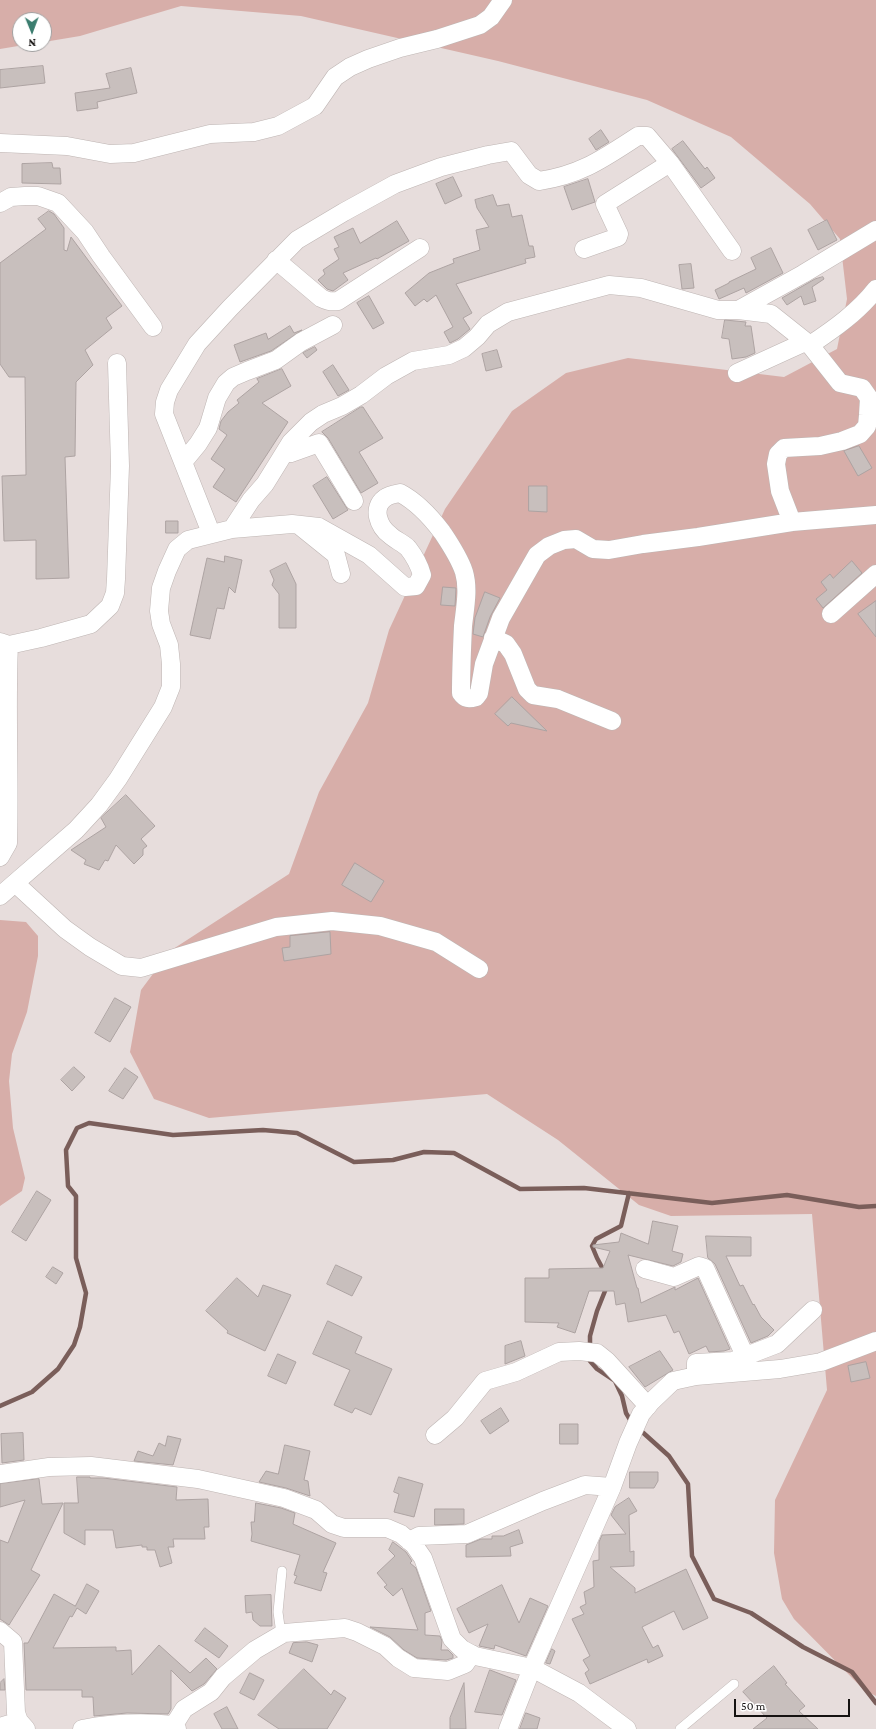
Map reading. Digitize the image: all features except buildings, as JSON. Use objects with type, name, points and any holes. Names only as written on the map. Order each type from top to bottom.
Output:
[{"type":"street","points":[[0,143],[67,146],[110,154],[134,153],[210,134],[254,132],[278,126],[315,106],[335,77],[350,67],[400,48],[437,39],[480,25],[491,17],[503,0]]},
{"type":"street","points":[[211,533],[184,468],[184,460],[164,414],[164,402],[169,390],[197,344],[276,260],[297,240],[395,184],[441,168],[511,150],[529,175],[539,181],[558,178],[588,167],[638,136],[647,136],[670,163],[732,251]]},
{"type":"street","points":[[584,249],[618,237],[605,204],[670,163]]},
{"type":"street","points":[[0,203],[11,197],[25,196],[38,196],[58,203],[86,232],[101,256],[153,327]]},
{"type":"street","points":[[738,310],[803,274],[876,230]]},
{"type":"street","points":[[276,260],[321,298],[327,302],[332,302],[338,301],[420,248]]},
{"type":"street","points":[[232,529],[291,442],[311,422],[323,414],[361,396],[386,376],[413,361],[449,355],[464,348],[477,337],[488,324],[508,312],[609,285],[641,288],[718,310],[738,310],[771,314],[807,344],[840,383],[862,388],[869,398],[868,426],[860,434],[842,441],[820,446],[784,448],[778,454],[776,464],[780,490],[792,522]]},
{"type":"street","points":[[737,374],[807,344],[837,327],[865,302],[876,289]]},
{"type":"street","points":[[184,460],[198,444],[208,428],[217,398],[226,383],[233,377],[276,360],[301,342],[333,325]]},
{"type":"street","points":[[0,857],[8,844],[9,738],[5,644],[41,638],[91,624],[110,606],[115,593],[120,466],[117,363]]},
{"type":"street","points":[[284,453],[290,453],[319,443],[354,501]]},
{"type":"street","points":[[0,896],[76,830],[99,805],[118,779],[163,707],[171,687],[171,664],[169,645],[161,624],[159,611],[161,588],[177,549],[188,540],[211,533],[232,529],[298,525],[319,527],[369,555],[406,587],[416,586],[422,576],[419,562],[406,546],[389,535],[382,527],[377,514],[378,505],[385,497],[400,493],[423,510],[436,524],[453,547],[464,573],[467,595],[461,693],[464,697],[469,699],[476,698],[479,693],[484,664],[500,618],[538,555],[549,546],[564,540],[576,539],[593,549],[609,550],[792,522],[876,515]]},
{"type":"street","points":[[298,525],[336,555],[342,574]]},
{"type":"street","points":[[831,614],[876,574]]},
{"type":"street","points":[[494,638],[506,644],[513,654],[528,689],[533,695],[558,699],[612,720]]},
{"type":"street","points":[[15,883],[65,929],[90,947],[122,966],[141,968],[276,927],[332,921],[380,926],[436,942],[479,969]]},
{"type":"street","points":[[645,1269],[674,1276],[699,1266],[705,1268],[745,1356]]},
{"type":"street","points":[[696,1376],[696,1363],[733,1361],[777,1344],[814,1310]]},
{"type":"street","points":[[508,1729],[532,1668],[612,1487],[641,1414],[648,1406],[673,1382],[696,1376],[780,1369],[821,1362],[876,1341]]},
{"type":"street","points":[[435,1435],[456,1418],[485,1381],[516,1372],[559,1352],[579,1351],[597,1353],[607,1360],[648,1406]]},
{"type":"street","points":[[0,1474],[49,1467],[91,1466],[198,1478],[284,1498],[316,1510],[332,1524],[344,1528],[388,1528],[401,1534],[423,1558],[452,1640],[462,1649],[472,1654],[532,1668],[579,1692],[627,1729]]},
{"type":"street","points":[[409,1541],[419,1536],[467,1534],[543,1501],[585,1485],[612,1487]]},
{"type":"street","points":[[82,1729],[104,1724],[160,1724],[175,1727],[184,1709],[211,1692],[223,1677],[255,1650],[281,1634],[295,1631],[345,1628],[357,1632],[385,1646],[398,1658],[414,1668],[448,1671],[466,1664],[472,1654]]},
{"type":"street","points":[[0,1631],[13,1642],[16,1713],[22,1725],[0,1727]]},
{"type":"lane","points":[[281,1634],[278,1612],[282,1571]]},
{"type":"lane","points":[[680,1729],[734,1684]]},
{"type":"shaded area","points":[[0,0],[876,0],[876,1696],[864,1690],[794,1619],[782,1599],[774,1553],[775,1500],[827,1390],[812,1214],[671,1216],[639,1205],[558,1140],[487,1094],[209,1118],[154,1099],[130,1052],[141,990],[170,951],[289,874],[319,792],[368,703],[389,630],[445,509],[512,411],[566,373],[628,358],[784,377],[837,349],[847,299],[840,239],[810,204],[731,137],[647,100],[498,61],[301,16],[181,6],[80,36],[52,41],[52,12],[12,12],[12,47],[0,49]]},
{"type":"shaded area","points":[[0,920],[26,922],[38,936],[38,956],[27,1012],[12,1054],[9,1081],[13,1128],[25,1178],[22,1191],[0,1206]]},
{"type":"waterway","points":[[0,1406],[32,1392],[58,1369],[74,1345],[80,1327],[86,1293],[76,1258],[76,1196],[68,1186],[66,1150],[77,1128],[89,1123],[173,1135],[263,1130],[297,1133],[354,1162],[393,1160],[424,1152],[454,1153],[520,1189],[584,1188],[712,1203],[787,1195],[859,1207],[876,1206]]},
{"type":"waterway","points":[[605,1273],[592,1246],[596,1239],[621,1226],[629,1193]]},
{"type":"waterway","points":[[590,1349],[590,1336],[597,1311],[607,1286]]},
{"type":"waterway","points":[[590,1357],[590,1361],[597,1369],[615,1381],[622,1396],[626,1413],[632,1423]]},
{"type":"waterway","points":[[639,1429],[669,1456],[688,1484],[692,1556],[714,1599],[751,1613],[803,1647],[852,1672],[876,1703]]}]
